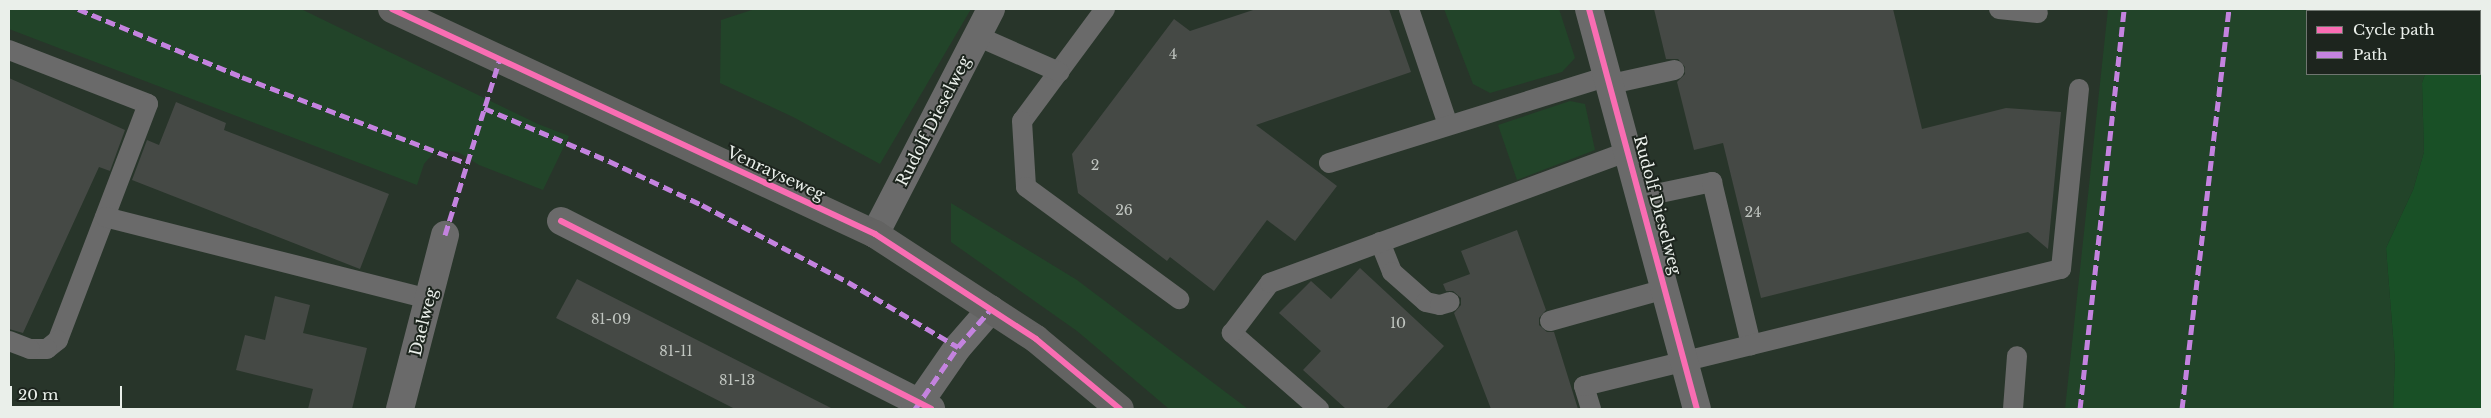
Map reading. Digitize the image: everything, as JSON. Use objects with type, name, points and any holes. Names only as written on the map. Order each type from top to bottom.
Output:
[{"type":"street","name":"Venrayseweg","points":[[392,9],[875,234],[1036,339],[1120,409]]},
{"type":"street","name":"Rudolf Dieselweg","points":[[875,234],[991,9]]},
{"type":"street","name":"Rudolf Dieselweg","points":[[1589,9],[1610,80],[1698,409]]},
{"type":"street","points":[[561,221],[921,406],[991,309]]},
{"type":"street","name":"Daelweg","points":[[400,409],[445,235]]},
{"type":"lane","points":[[1105,9],[1022,121],[1026,187],[1179,299]]},
{"type":"lane","points":[[1409,9],[1448,125]]},
{"type":"lane","points":[[1999,9],[2038,13]]},
{"type":"lane","points":[[977,36],[1059,72]]},
{"type":"lane","points":[[9,50],[148,104],[58,340],[47,349],[30,349],[9,341]]},
{"type":"lane","points":[[1328,163],[1448,125],[1610,80],[1674,70]]},
{"type":"lane","points":[[1591,409],[1584,386],[2062,269],[2080,89]]},
{"type":"lane","points":[[1319,409],[1232,333],[1270,283],[1629,151]]},
{"type":"lane","points":[[1641,197],[1712,182],[1751,345]]},
{"type":"lane","points":[[105,218],[429,299]]},
{"type":"lane","points":[[1380,242],[1392,272],[1426,302],[1440,305],[1450,302]]},
{"type":"lane","points":[[1550,321],[1665,289]]},
{"type":"lane","points":[[2013,409],[2017,356]]},
{"type":"shaded area","points":[[9,9],[2108,9],[2108,409],[9,409]]},
{"type":"shaded area","points":[[9,9],[301,9],[538,124],[569,136],[543,190],[479,165],[458,152],[436,150],[424,164],[417,185],[9,29]]},
{"type":"shaded area","points":[[755,9],[971,9],[880,164],[793,117],[720,83],[721,20]]},
{"type":"shaded area","points":[[1444,9],[1559,9],[1575,58],[1562,72],[1490,93],[1473,84]]},
{"type":"shaded area","points":[[2108,9],[2441,9],[2306,10],[2306,75],[2425,75],[2422,83],[2424,152],[2413,190],[2386,248],[2395,361],[2393,409],[2065,409]]},
{"type":"shaded area","points":[[2441,9],[2482,9],[2482,409],[2393,409],[2395,361],[2386,248],[2413,190],[2424,152],[2422,83],[2425,75],[2481,75],[2481,10]]},
{"type":"shaded area","points":[[1570,101],[1585,104],[1595,150],[1517,180],[1498,125]]},
{"type":"shaded area","points":[[951,203],[1077,280],[1248,409],[1169,409],[1077,331],[951,242]]},
{"type":"building","points":[[1256,9],[1389,9],[1411,72],[1256,125],[1337,186],[1295,241],[1267,220],[1214,291],[1170,257],[1167,261],[1078,193],[1072,154],[1174,19],[1190,31]]},
{"type":"building","points":[[1654,9],[1893,9],[1922,129],[2006,108],[2061,112],[2048,249],[2028,232],[1761,298],[1723,143],[1694,150],[1677,82],[1685,74],[1685,67],[1678,59],[1666,59]]},
{"type":"building","points":[[9,78],[125,130],[110,171],[99,167],[23,333],[9,329]]},
{"type":"building","points":[[176,102],[226,123],[224,130],[389,194],[360,269],[132,180],[147,140],[159,145]]},
{"type":"building","points":[[1517,230],[1546,310],[1539,318],[1539,325],[1547,332],[1554,332],[1578,409],[1491,409],[1454,313],[1461,305],[1461,298],[1453,291],[1446,291],[1443,284],[1470,274],[1461,251]]},
{"type":"building","points":[[1360,268],[1444,346],[1386,409],[1346,409],[1303,370],[1321,351],[1279,313],[1311,281],[1331,299]]},
{"type":"building","points":[[577,279],[833,409],[735,409],[556,318]]},
{"type":"building","points":[[275,296],[310,305],[303,333],[367,348],[352,409],[308,409],[313,389],[236,370],[245,335],[265,340]]},
{"type":"marked path","points":[[78,9],[242,77],[466,163]]},
{"type":"marked path","points":[[2080,409],[2124,9]]},
{"type":"marked path","points":[[2182,409],[2229,9]]},
{"type":"marked path","points":[[445,235],[500,58]]},
{"type":"marked path","points":[[484,108],[609,161],[702,205],[848,282],[958,347]]},
{"type":"marked path","points":[[915,409],[958,347],[991,309]]},
{"type":"cycle path","points":[[392,9],[875,234],[1036,339],[1120,409]]},
{"type":"cycle path","points":[[1589,9],[1697,409]]},
{"type":"cycle path","points":[[561,221],[931,409]]}]
